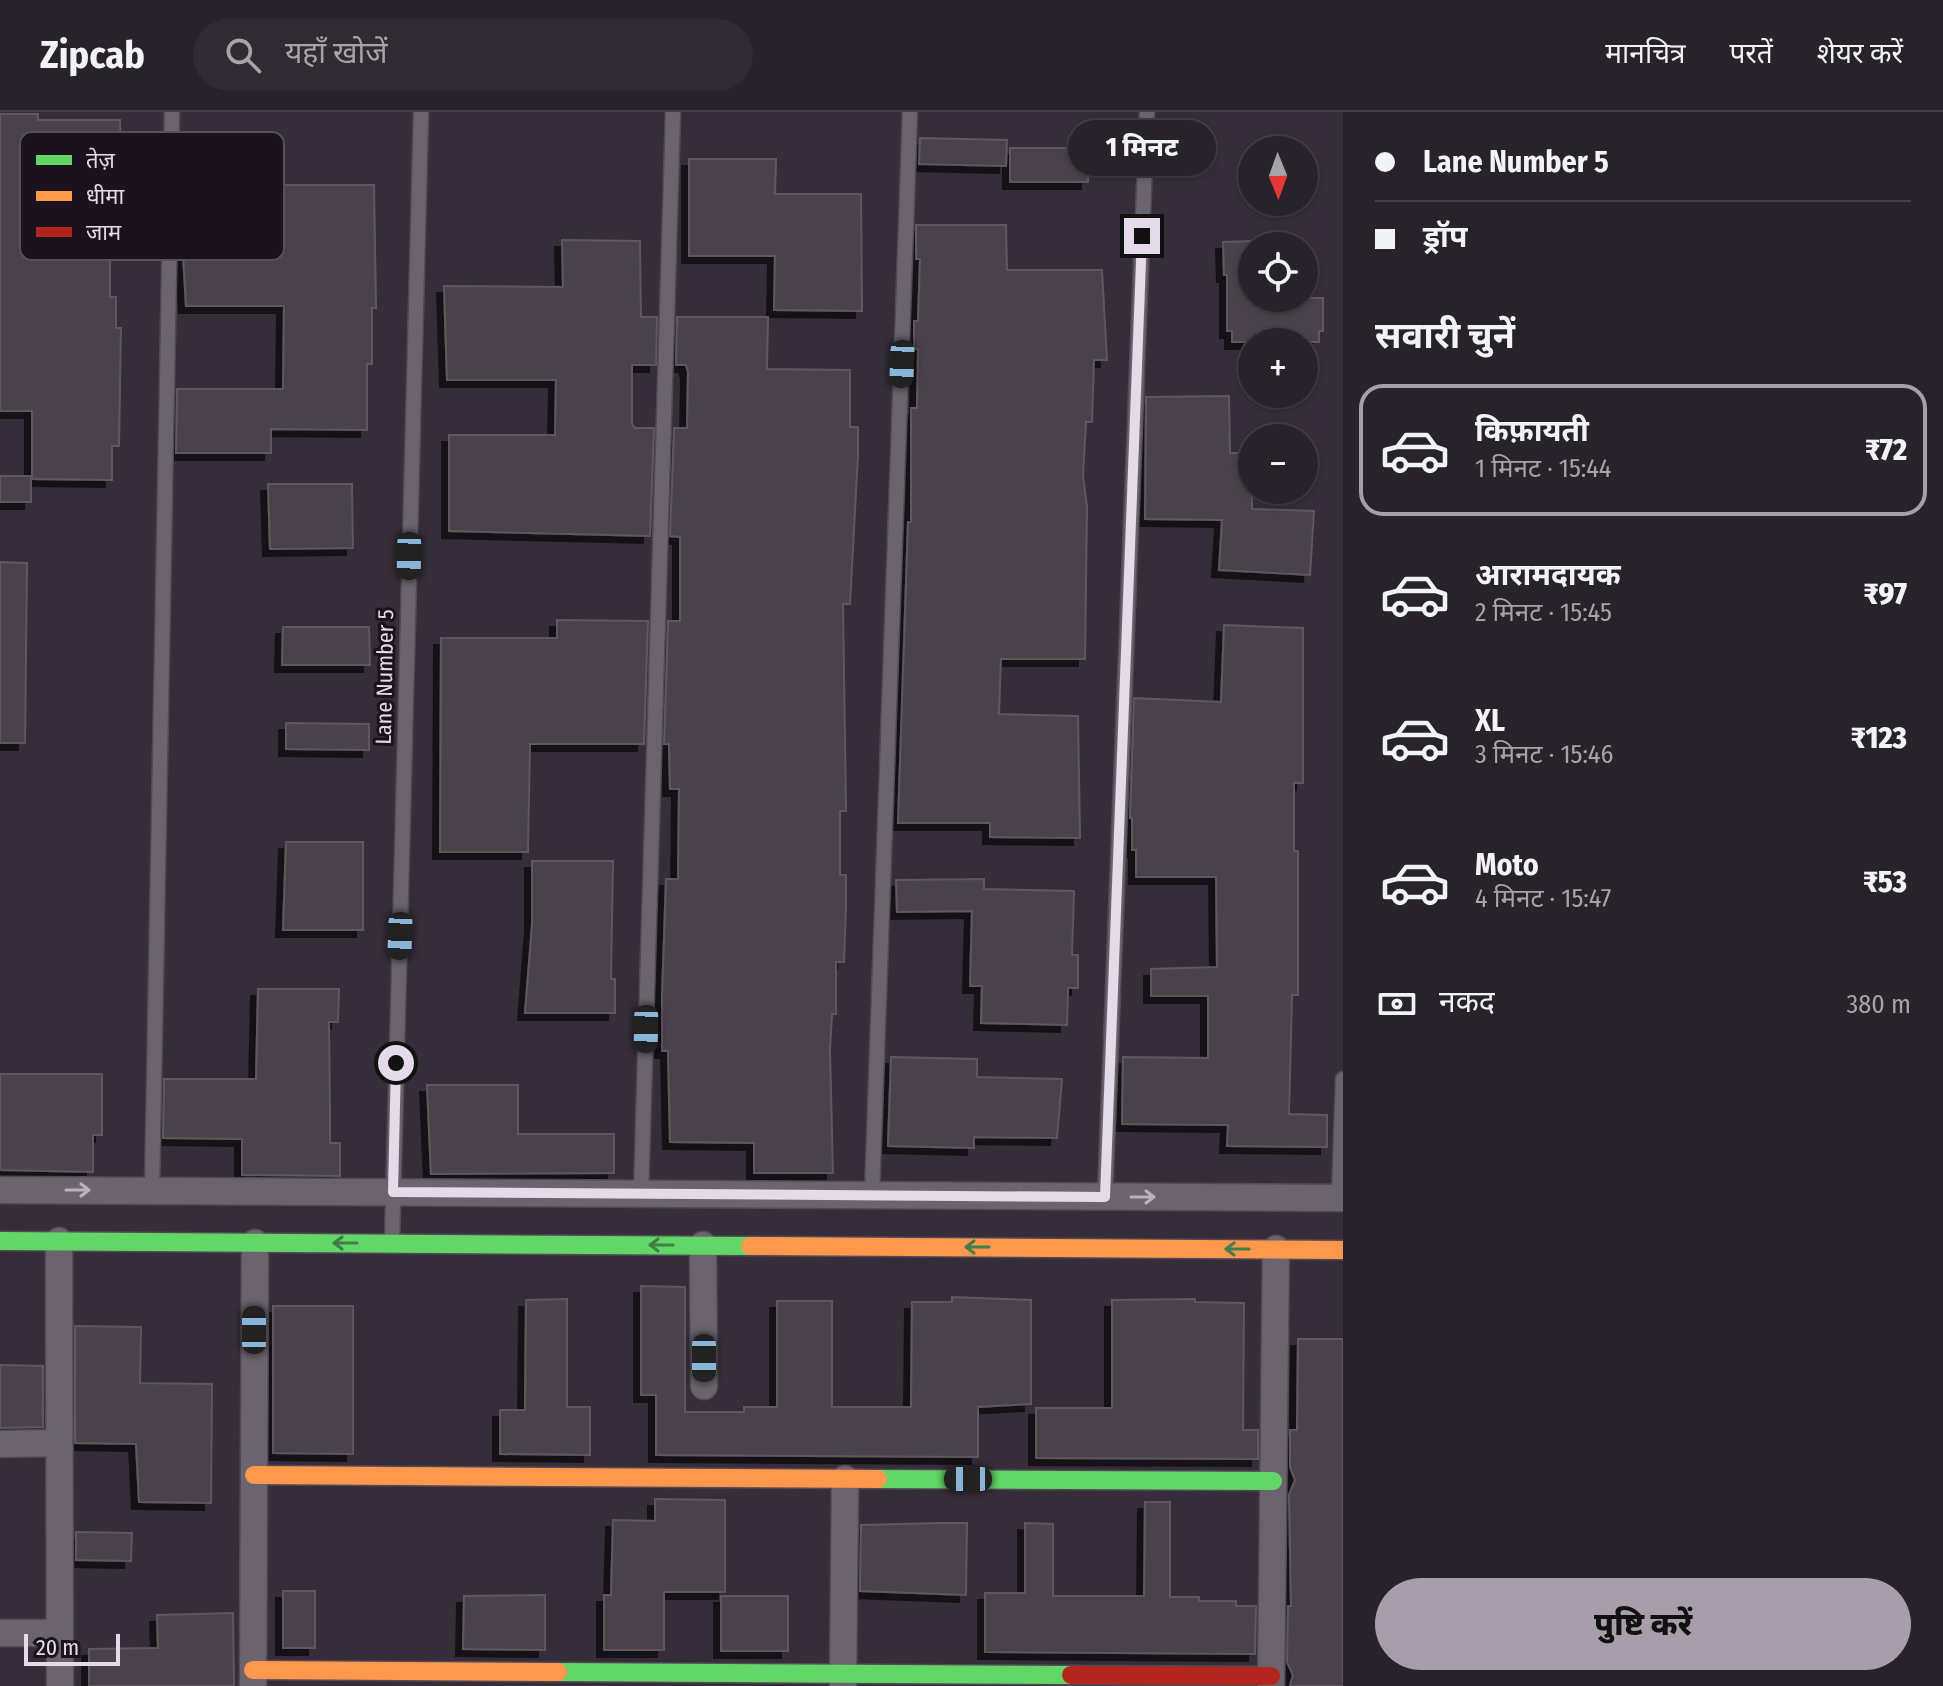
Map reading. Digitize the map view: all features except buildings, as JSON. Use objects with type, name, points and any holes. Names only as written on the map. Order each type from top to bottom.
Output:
[{"type":"street","points":[[0,1190],[1341,1198]]},
{"type":"street","points":[[0,1241],[1343,1250]]},
{"type":"street","points":[[59,1241],[60,1686]]},
{"type":"street","points":[[255,1243],[253,1678],[1271,1681],[1276,1249]]},
{"type":"street","points":[[703,1245],[704,1386]]},
{"type":"street","points":[[0,1444],[59,1443]]},
{"type":"street","points":[[254,1475],[1273,1481]]},
{"type":"street","points":[[843,1680],[845,1479]]},
{"type":"street","points":[[0,1633],[59,1633]]},
{"type":"lane","points":[[172,112],[172,132]]},
{"type":"lane","name":"Lane Number 5","points":[[392,1243],[421,112]]},
{"type":"lane","points":[[641,1194],[673,112]]},
{"type":"lane","points":[[872,1195],[910,112]]},
{"type":"lane","points":[[1105,1197],[1147,112]]},
{"type":"lane","points":[[152,1191],[169,260]]},
{"type":"lane","points":[[1341,1198],[1343,1079]]},
{"type":"traffic: fast","points":[[0,1241],[750,1246]]},
{"type":"traffic: fast","points":[[878,1479],[1273,1481]]},
{"type":"traffic: fast","points":[[558,1672],[1071,1675]]},
{"type":"traffic: slow","points":[[750,1246],[1343,1250]]},
{"type":"traffic: slow","points":[[254,1475],[878,1479]]},
{"type":"traffic: slow","points":[[253,1670],[558,1672]]},
{"type":"traffic: jam","points":[[1071,1675],[1271,1676]]},
{"type":"route","points":[[396,1063],[393,1192],[1105,1197],[1142,236]]}]
